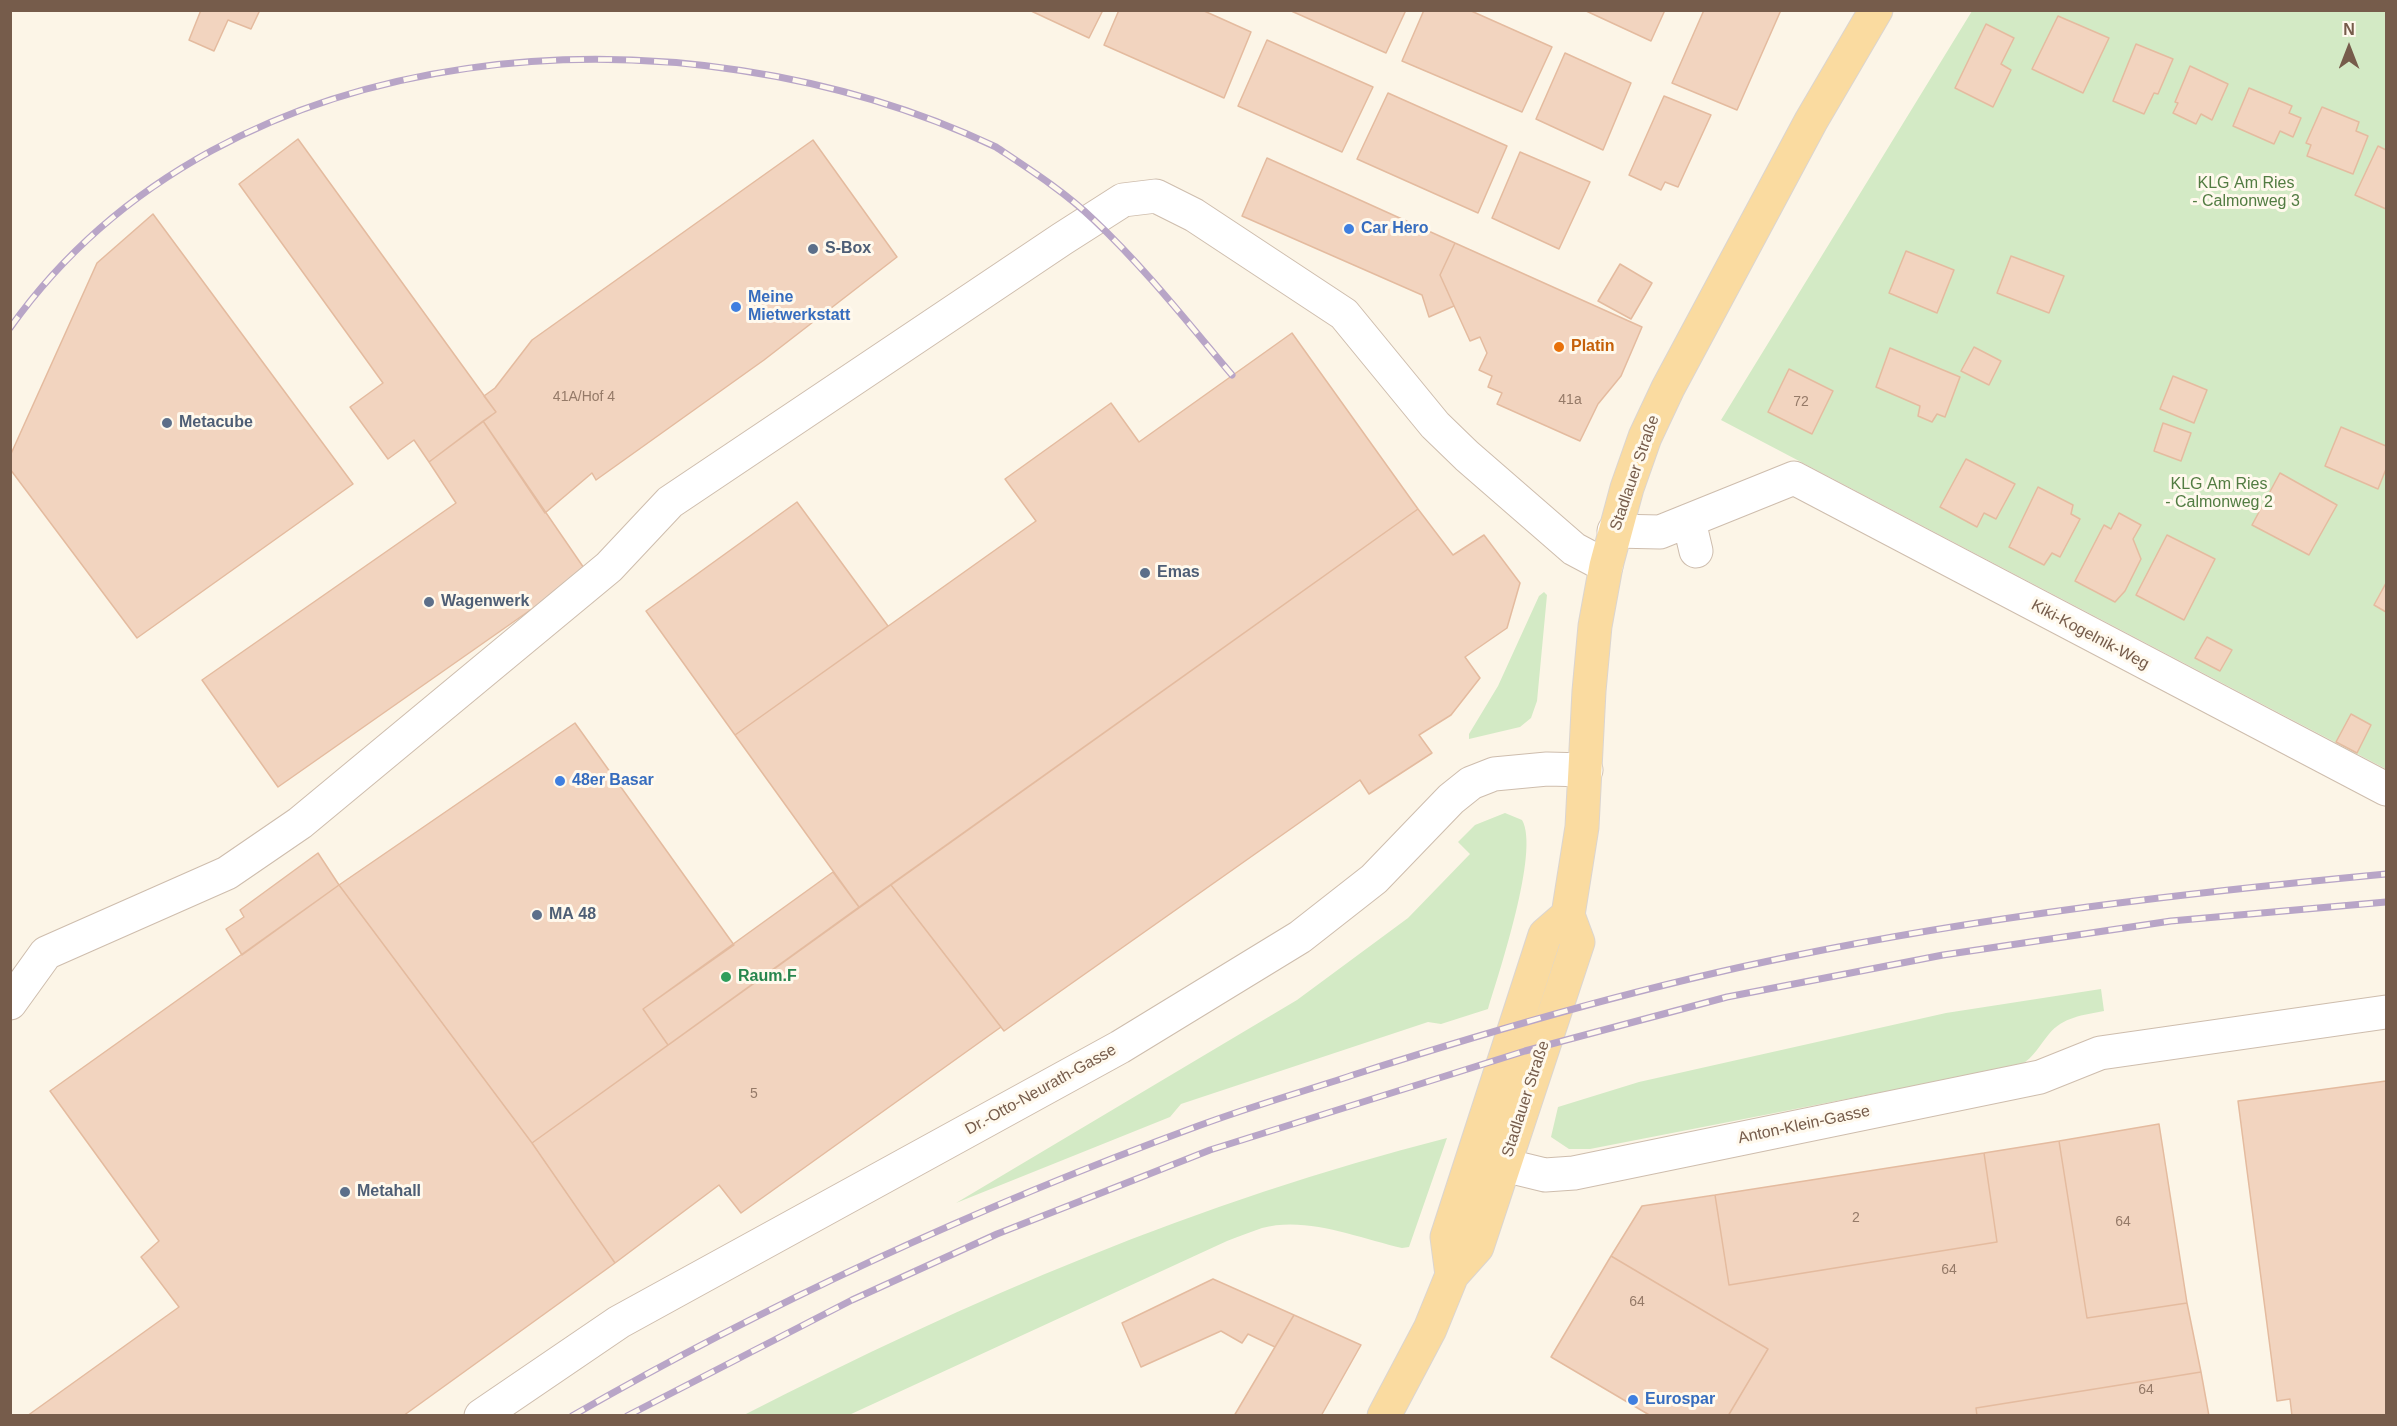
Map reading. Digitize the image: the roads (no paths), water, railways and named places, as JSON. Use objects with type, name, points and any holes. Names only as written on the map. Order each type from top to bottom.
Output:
[{"type":"main road","name":"Stadlauer Straße","points":[[1384,1416],[1430,1329],[1452,1275],[1477,1247],[1578,942],[1568,915],[1582,827],[1590,680],[1606,566],[1614,531],[1645,436],[1668,388],[1810,121],[1876,10]]},
{"type":"main road","name":"Stadlauer Straße","points":[[1452,1275],[1447,1238],[1545,935],[1568,915]]},
{"type":"street","points":[[10,1003],[46,953],[227,873],[300,823],[609,567],[670,502],[1062,238],[1123,201],[1156,196],[1194,215],[1344,314],[1435,424],[1467,456],[1574,549],[1606,566]]},
{"type":"street","name":"Kiki-Kogelnik-Weg","points":[[1614,531],[1660,532],[1692,536],[1794,478],[2386,789]]},
{"type":"street","name":"Dr.-Otto-Neurath-Gasse","points":[[481,1416],[619,1322],[1120,1047],[1300,937],[1374,879],[1450,799],[1471,783],[1494,774],[1547,769],[1586,770]]},
{"type":"street","name":"Anton-Klein-Gasse","points":[[1504,1165],[1545,1175],[1574,1173],[2040,1077],[2100,1053],[2386,1012]]},
{"type":"railway","points":[[10,328],[102,227],[211,151],[335,98],[467,68],[604,60],[741,71],[873,100],[996,147],[1059,190],[1094,220],[1148,276],[1232,375]]},
{"type":"railway","points":[[572,1416],[724,1333],[801,1295],[958,1222],[1038,1188],[1217,1119],[1461,1041],[1678,982],[1862,942],[2086,907],[2386,874]]},
{"type":"railway","points":[[627,1416],[852,1300],[997,1234],[1210,1150],[1525,1051],[1727,997],[1943,955],[2171,921],[2386,902]]},
{"type":"place","name":"Car Hero","points":[[1349,229]]},
{"type":"place","name":"S-Box","points":[[813,249]]},
{"type":"place","name":"Meine Mietwerkstatt","points":[[736,307]]},
{"type":"place","name":"Platin","points":[[1559,347]]},
{"type":"place","name":"Metacube","points":[[167,423]]},
{"type":"place","name":"Emas","points":[[1145,573]]},
{"type":"place","name":"Wagenwerk","points":[[429,602]]},
{"type":"place","name":"48er Basar","points":[[560,781]]},
{"type":"place","name":"MA 48","points":[[537,915]]},
{"type":"place","name":"Raum.F","points":[[726,977]]},
{"type":"place","name":"Metahall","points":[[345,1192]]},
{"type":"place","name":"Eurospar","points":[[1633,1400]]},
{"type":"park label","name":"KLG Am Ries - Calmonweg 3","points":[[2246,193]]},
{"type":"park label","name":"KLG Am Ries - Calmonweg 2","points":[[2219,494]]}]
